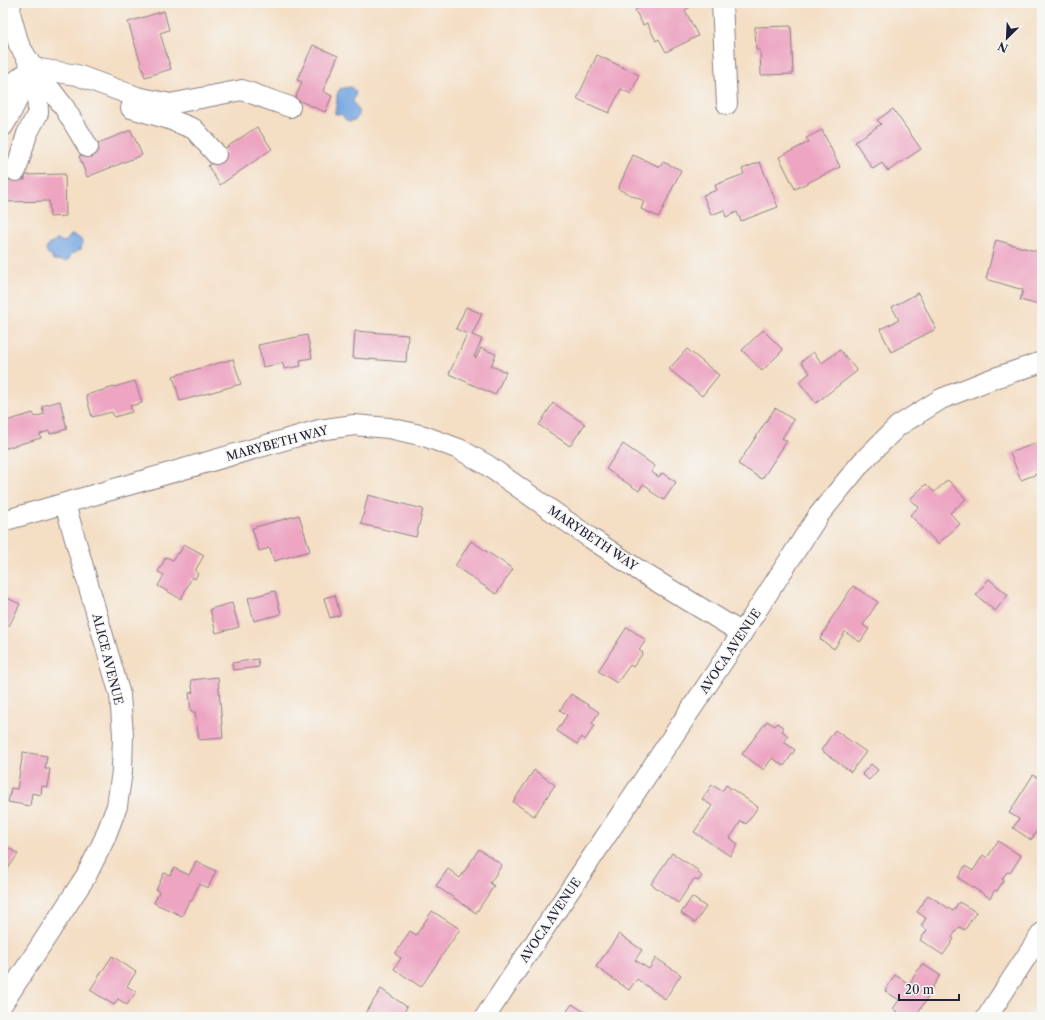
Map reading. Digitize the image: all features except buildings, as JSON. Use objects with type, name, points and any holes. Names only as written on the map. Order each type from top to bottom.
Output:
[{"type":"street","points":[[11,3],[10,13],[19,45],[32,68],[60,103],[88,147]]},
{"type":"street","points":[[722,3],[727,104]]},
{"type":"street","points":[[3,126],[32,68]]},
{"type":"street","points":[[32,68],[69,85],[194,129],[216,154]]},
{"type":"street","points":[[16,171],[27,134],[38,113],[37,82],[32,68]]},
{"type":"street","points":[[3,91],[32,68],[77,75],[137,97],[170,104],[242,90],[290,107]]},
{"type":"street","name":"AVOCA AVENUE","points":[[485,1017],[742,633],[818,516],[861,463],[898,426],[941,399],[989,380],[1042,362]]},
{"type":"street","name":"MARYBETH WAY","points":[[3,521],[319,430],[354,425],[389,428],[424,436],[458,449],[487,465],[643,573],[742,633]]},
{"type":"street","name":"ALICE AVENUE","points":[[3,1003],[86,876],[104,840],[117,806],[120,785],[123,735],[120,695],[65,504]]},
{"type":"street","points":[[987,1017],[1042,933]]},
{"type":"water","points":[[350,87],[356,92],[353,102],[358,109],[359,114],[357,118],[348,121],[343,115],[335,114],[335,109],[337,96],[340,89]]},
{"type":"water","points":[[71,235],[74,235],[81,240],[81,249],[75,253],[72,253],[67,261],[53,260],[51,255],[48,254],[46,250],[48,245],[57,239],[63,242],[66,241]]}]
